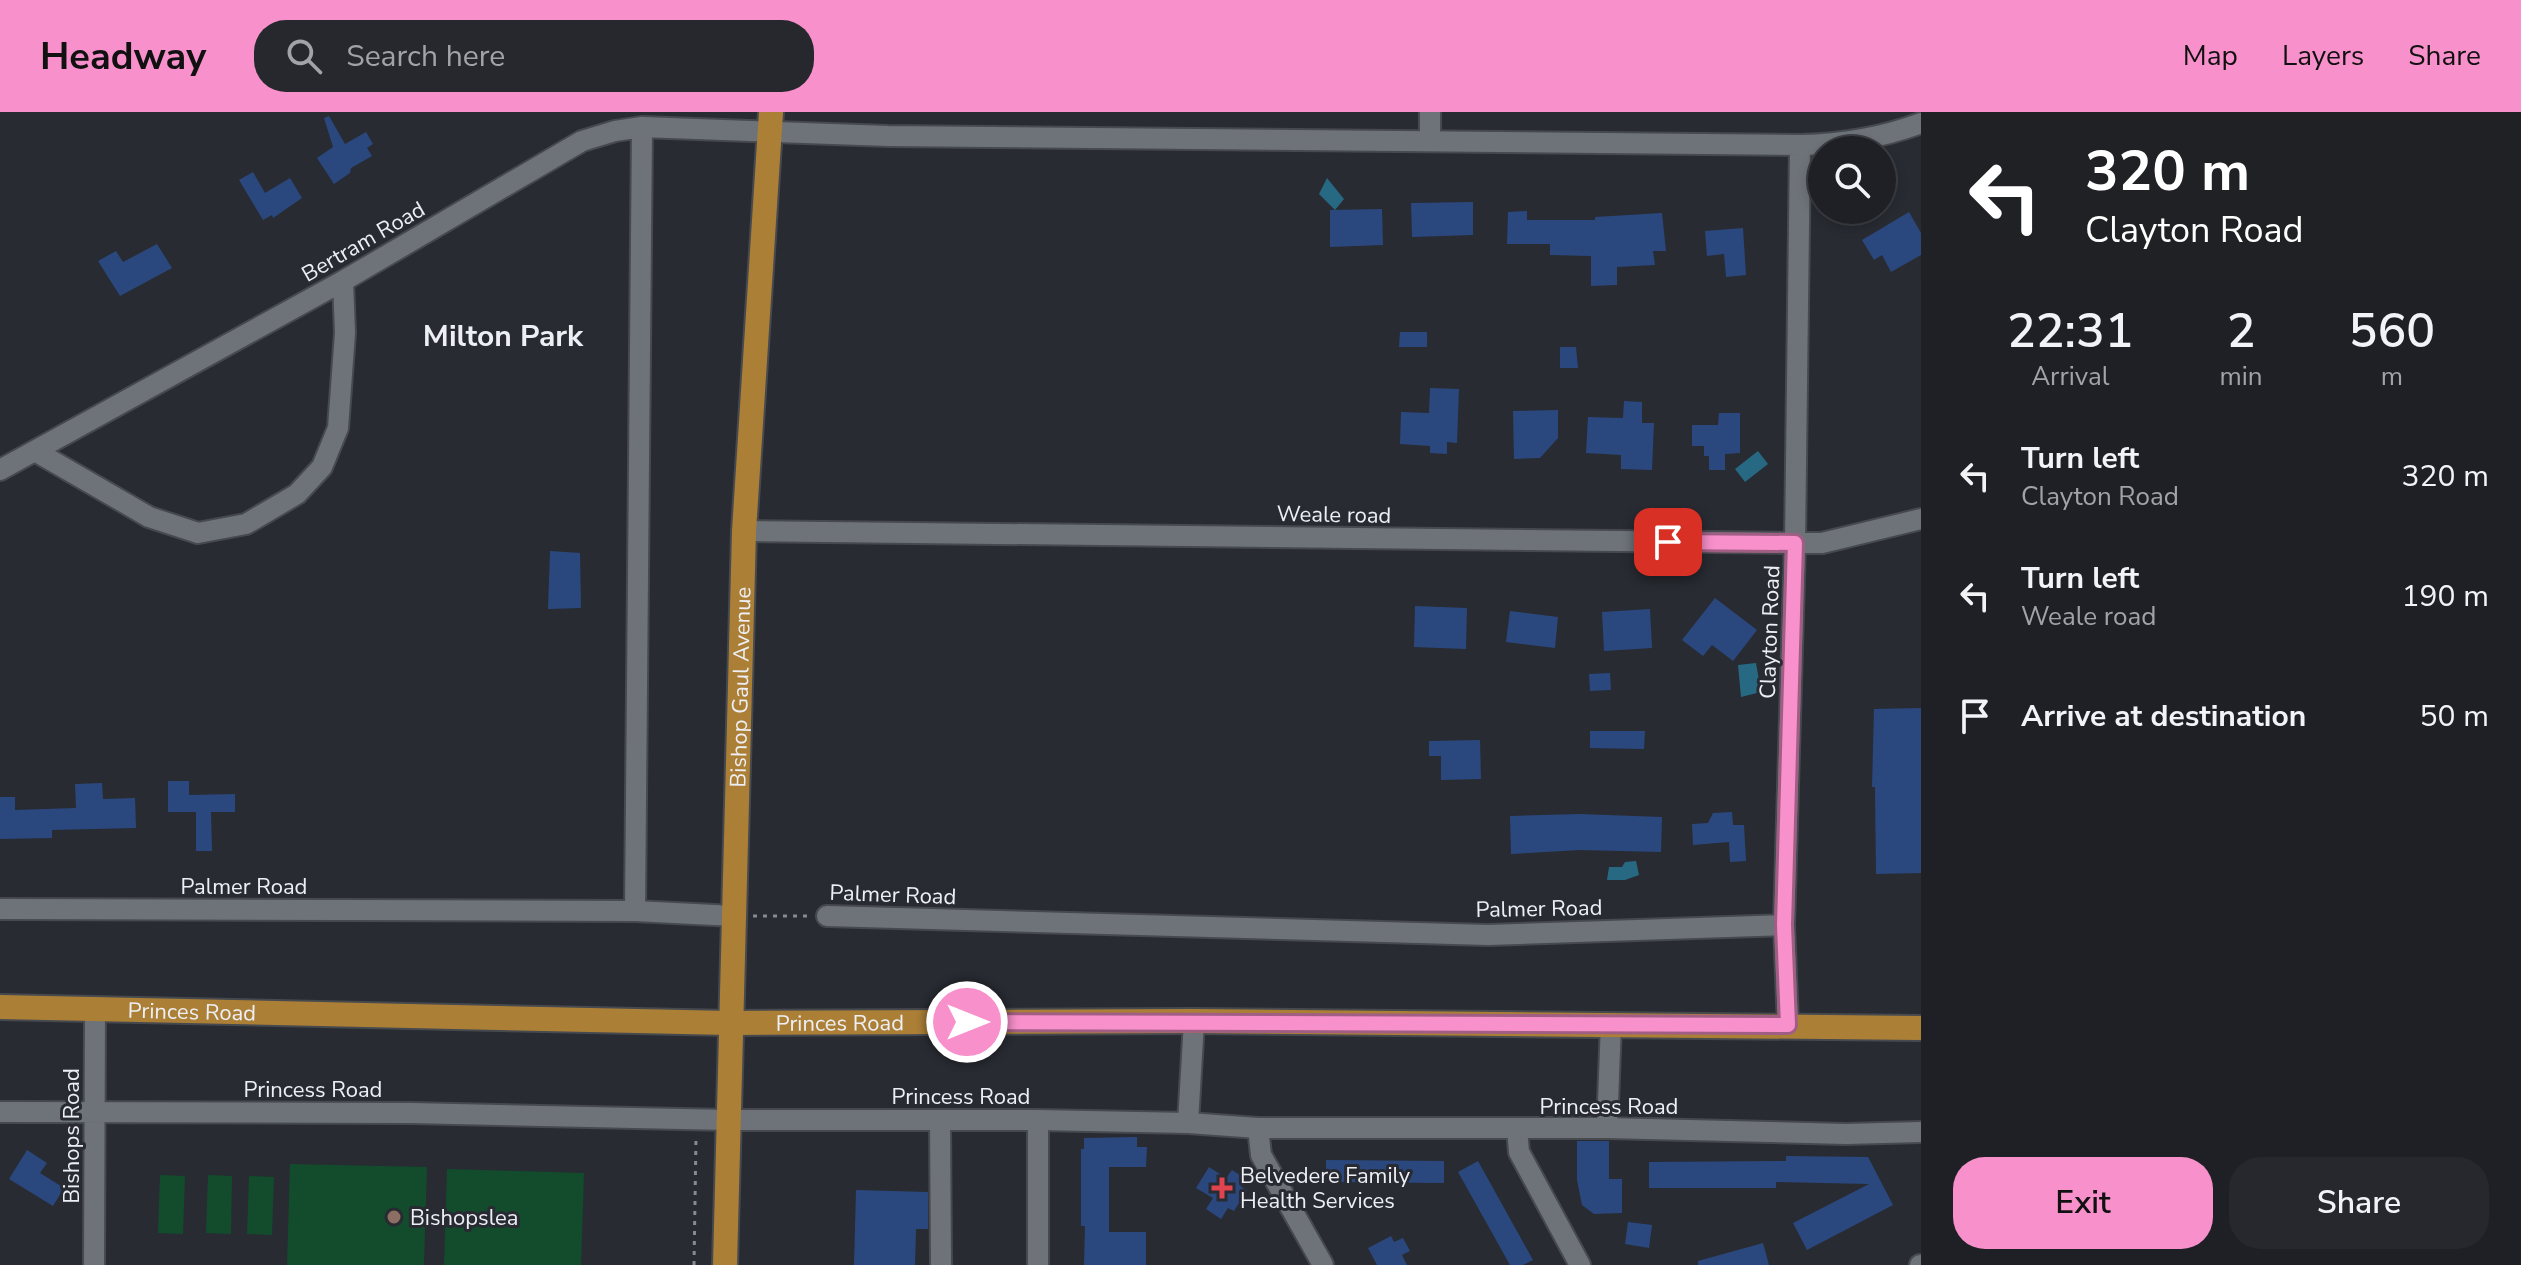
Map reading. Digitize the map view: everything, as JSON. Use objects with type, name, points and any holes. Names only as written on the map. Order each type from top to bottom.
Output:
[{"type":"main road","name":"Bishop Gaul Avenue","points":[[725,1265],[744,531],[770,123]]},
{"type":"main road","name":"Princes Road","points":[[0,1007],[730,1023],[1194,1021],[1921,1028]]},
{"type":"street","points":[[1430,112],[1430,141]]},
{"type":"street","name":"Bertram Road","points":[[0,470],[343,281],[582,141],[615,131],[642,127],[770,123],[1430,141],[1800,145],[1844,144],[1881,137],[1921,123]]},
{"type":"street","points":[[635,911],[642,127]]},
{"type":"street","name":"Clayton Road","points":[[1788,1025],[1784,925],[1795,543],[1800,145]]},
{"type":"street","points":[[35,451],[94,488],[149,517],[198,533],[246,524],[297,494],[322,467],[338,428],[344,345],[343,281]]},
{"type":"street","name":"Weale road","points":[[744,531],[1822,543],[1921,519]]},
{"type":"street","name":"Palmer Road","points":[[0,909],[635,911],[734,916]]},
{"type":"street","name":"Palmer Road","points":[[827,916],[1488,935],[1784,925]]},
{"type":"street","name":"Bishops Road","points":[[94,1265],[95,1008]]},
{"type":"street","points":[[1188,1123],[1194,1021]]},
{"type":"street","points":[[1607,1128],[1611,1024]]},
{"type":"street","name":"Princess Road","points":[[0,1112],[395,1113],[727,1120],[1038,1120],[1188,1123],[1258,1128],[1607,1128],[1846,1134],[1921,1132]]},
{"type":"street","points":[[940,1120],[941,1265]]},
{"type":"street","points":[[1038,1120],[1038,1265]]},
{"type":"street","points":[[1258,1128],[1261,1155],[1323,1265]]},
{"type":"street","points":[[1517,1129],[1519,1152],[1580,1265]]},
{"type":"path","name":"Palmer Road","points":[[734,916],[827,916]]},
{"type":"path","points":[[694,1265],[696,1119]]},
{"type":"green space","points":[[290,1164],[427,1167],[424,1265],[287,1265]]},
{"type":"green space","points":[[447,1169],[584,1173],[581,1265],[444,1265]]},
{"type":"green space","points":[[160,1175],[185,1176],[183,1234],[158,1233]]},
{"type":"green space","points":[[208,1175],[232,1176],[231,1234],[206,1233]]},
{"type":"green space","points":[[249,1176],[274,1177],[272,1235],[247,1234]]},
{"type":"water","points":[[1327,178],[1344,199],[1335,210],[1319,194]]},
{"type":"water","points":[[1758,451],[1768,464],[1745,482],[1735,469]]},
{"type":"water","points":[[1756,663],[1761,692],[1741,697],[1738,665]]},
{"type":"water","points":[[1636,861],[1639,875],[1625,880],[1607,880],[1609,867],[1622,867],[1625,862]]},
{"type":"building","points":[[329,116],[345,144],[366,132],[373,144],[367,148],[372,156],[351,168],[350,173],[334,184],[317,158],[333,147],[324,118]]},
{"type":"building","points":[[253,172],[265,193],[290,178],[302,198],[273,218],[272,215],[263,220],[239,180]]},
{"type":"building","points":[[1473,202],[1473,235],[1412,237],[1411,203]]},
{"type":"building","points":[[1382,209],[1383,245],[1330,247],[1330,210]]},
{"type":"building","points":[[1527,211],[1527,220],[1595,220],[1595,217],[1662,213],[1666,251],[1653,251],[1655,265],[1617,267],[1617,285],[1591,286],[1591,256],[1550,255],[1550,244],[1507,244],[1508,212]]},
{"type":"building","points":[[1909,212],[1921,233],[1921,255],[1891,272],[1882,255],[1874,260],[1862,240],[1889,224],[1896,224],[1896,220]]},
{"type":"building","points":[[1743,228],[1746,275],[1726,277],[1724,254],[1707,256],[1705,231]]},
{"type":"building","points":[[157,244],[172,268],[120,296],[98,261],[116,251],[123,262]]},
{"type":"building","points":[[1400,332],[1427,332],[1427,347],[1399,347]]},
{"type":"building","points":[[1560,347],[1576,347],[1578,368],[1560,368]]},
{"type":"building","points":[[1430,388],[1459,389],[1457,443],[1447,442],[1447,454],[1430,453],[1430,446],[1400,444],[1401,412],[1429,413]]},
{"type":"building","points":[[1624,401],[1642,402],[1642,423],[1654,423],[1652,470],[1621,469],[1621,455],[1586,453],[1588,417],[1623,418]]},
{"type":"building","points":[[1558,410],[1558,438],[1540,458],[1514,459],[1513,411]]},
{"type":"building","points":[[1719,413],[1740,413],[1740,453],[1725,454],[1725,470],[1709,470],[1709,456],[1704,456],[1704,446],[1692,446],[1692,425],[1718,425]]},
{"type":"building","points":[[550,551],[580,553],[581,608],[548,609]]},
{"type":"building","points":[[1715,598],[1757,630],[1733,661],[1712,645],[1703,656],[1682,640]]},
{"type":"building","points":[[1415,606],[1467,608],[1466,649],[1414,647]]},
{"type":"building","points":[[1650,609],[1652,648],[1604,651],[1602,612]]},
{"type":"building","points":[[1510,611],[1558,617],[1555,648],[1506,642]]},
{"type":"building","points":[[1610,673],[1611,690],[1590,691],[1589,674]]},
{"type":"building","points":[[1921,708],[1921,873],[1876,874],[1875,787],[1872,787],[1874,709]]},
{"type":"building","points":[[1590,731],[1645,731],[1644,749],[1590,748]]},
{"type":"building","points":[[1480,740],[1481,779],[1441,780],[1441,756],[1429,756],[1429,741]]},
{"type":"building","points":[[168,781],[189,781],[189,795],[235,794],[235,812],[211,812],[212,851],[196,851],[196,812],[168,812]]},
{"type":"building","points":[[102,783],[103,799],[135,798],[136,828],[52,830],[52,838],[0,839],[0,797],[15,797],[15,810],[76,808],[75,784]]},
{"type":"building","points":[[1732,812],[1733,825],[1744,825],[1746,861],[1730,862],[1729,842],[1693,845],[1692,824],[1708,823],[1713,813]]},
{"type":"building","points":[[1579,814],[1662,817],[1661,852],[1580,850],[1511,854],[1510,816]]},
{"type":"building","points":[[1137,1137],[1137,1147],[1147,1147],[1146,1167],[1109,1167],[1109,1232],[1146,1232],[1146,1265],[1084,1265],[1081,1149],[1084,1149],[1084,1138]]},
{"type":"building","points":[[1577,1141],[1609,1141],[1609,1179],[1622,1179],[1622,1213],[1594,1214],[1582,1205],[1577,1180]]},
{"type":"building","points":[[27,1150],[47,1163],[40,1173],[64,1188],[53,1206],[9,1179]]},
{"type":"building","points":[[1786,1156],[1868,1157],[1893,1205],[1807,1250],[1793,1223],[1869,1184],[1776,1182],[1776,1188],[1649,1188],[1649,1162],[1786,1161]]},
{"type":"building","points":[[1326,1160],[1444,1161],[1444,1183],[1326,1182]]},
{"type":"building","points":[[1478,1161],[1533,1260],[1523,1265],[1510,1265],[1458,1172]]},
{"type":"building","points":[[1209,1167],[1226,1178],[1232,1170],[1246,1179],[1241,1187],[1247,1190],[1234,1211],[1228,1208],[1221,1219],[1206,1209],[1213,1198],[1196,1188]]},
{"type":"building","points":[[856,1190],[928,1192],[928,1229],[916,1229],[915,1265],[854,1265]]},
{"type":"building","points":[[1628,1222],[1652,1225],[1649,1248],[1625,1244]]},
{"type":"building","points":[[1391,1236],[1394,1242],[1403,1238],[1410,1251],[1402,1255],[1407,1265],[1377,1265],[1368,1248]]},
{"type":"building","points":[[1763,1243],[1769,1265],[1698,1265],[1698,1261]]},
{"type":"place","name":"Belvedere Family Health Services","points":[[1222,1188]]},
{"type":"place","name":"Bishopslea","points":[[394,1217]]},
{"type":"district","name":"Milton Park","points":[[503,336]]},
{"type":"route","points":[[967,1022],[1788,1025],[1784,925],[1795,543],[1668,542]]}]
